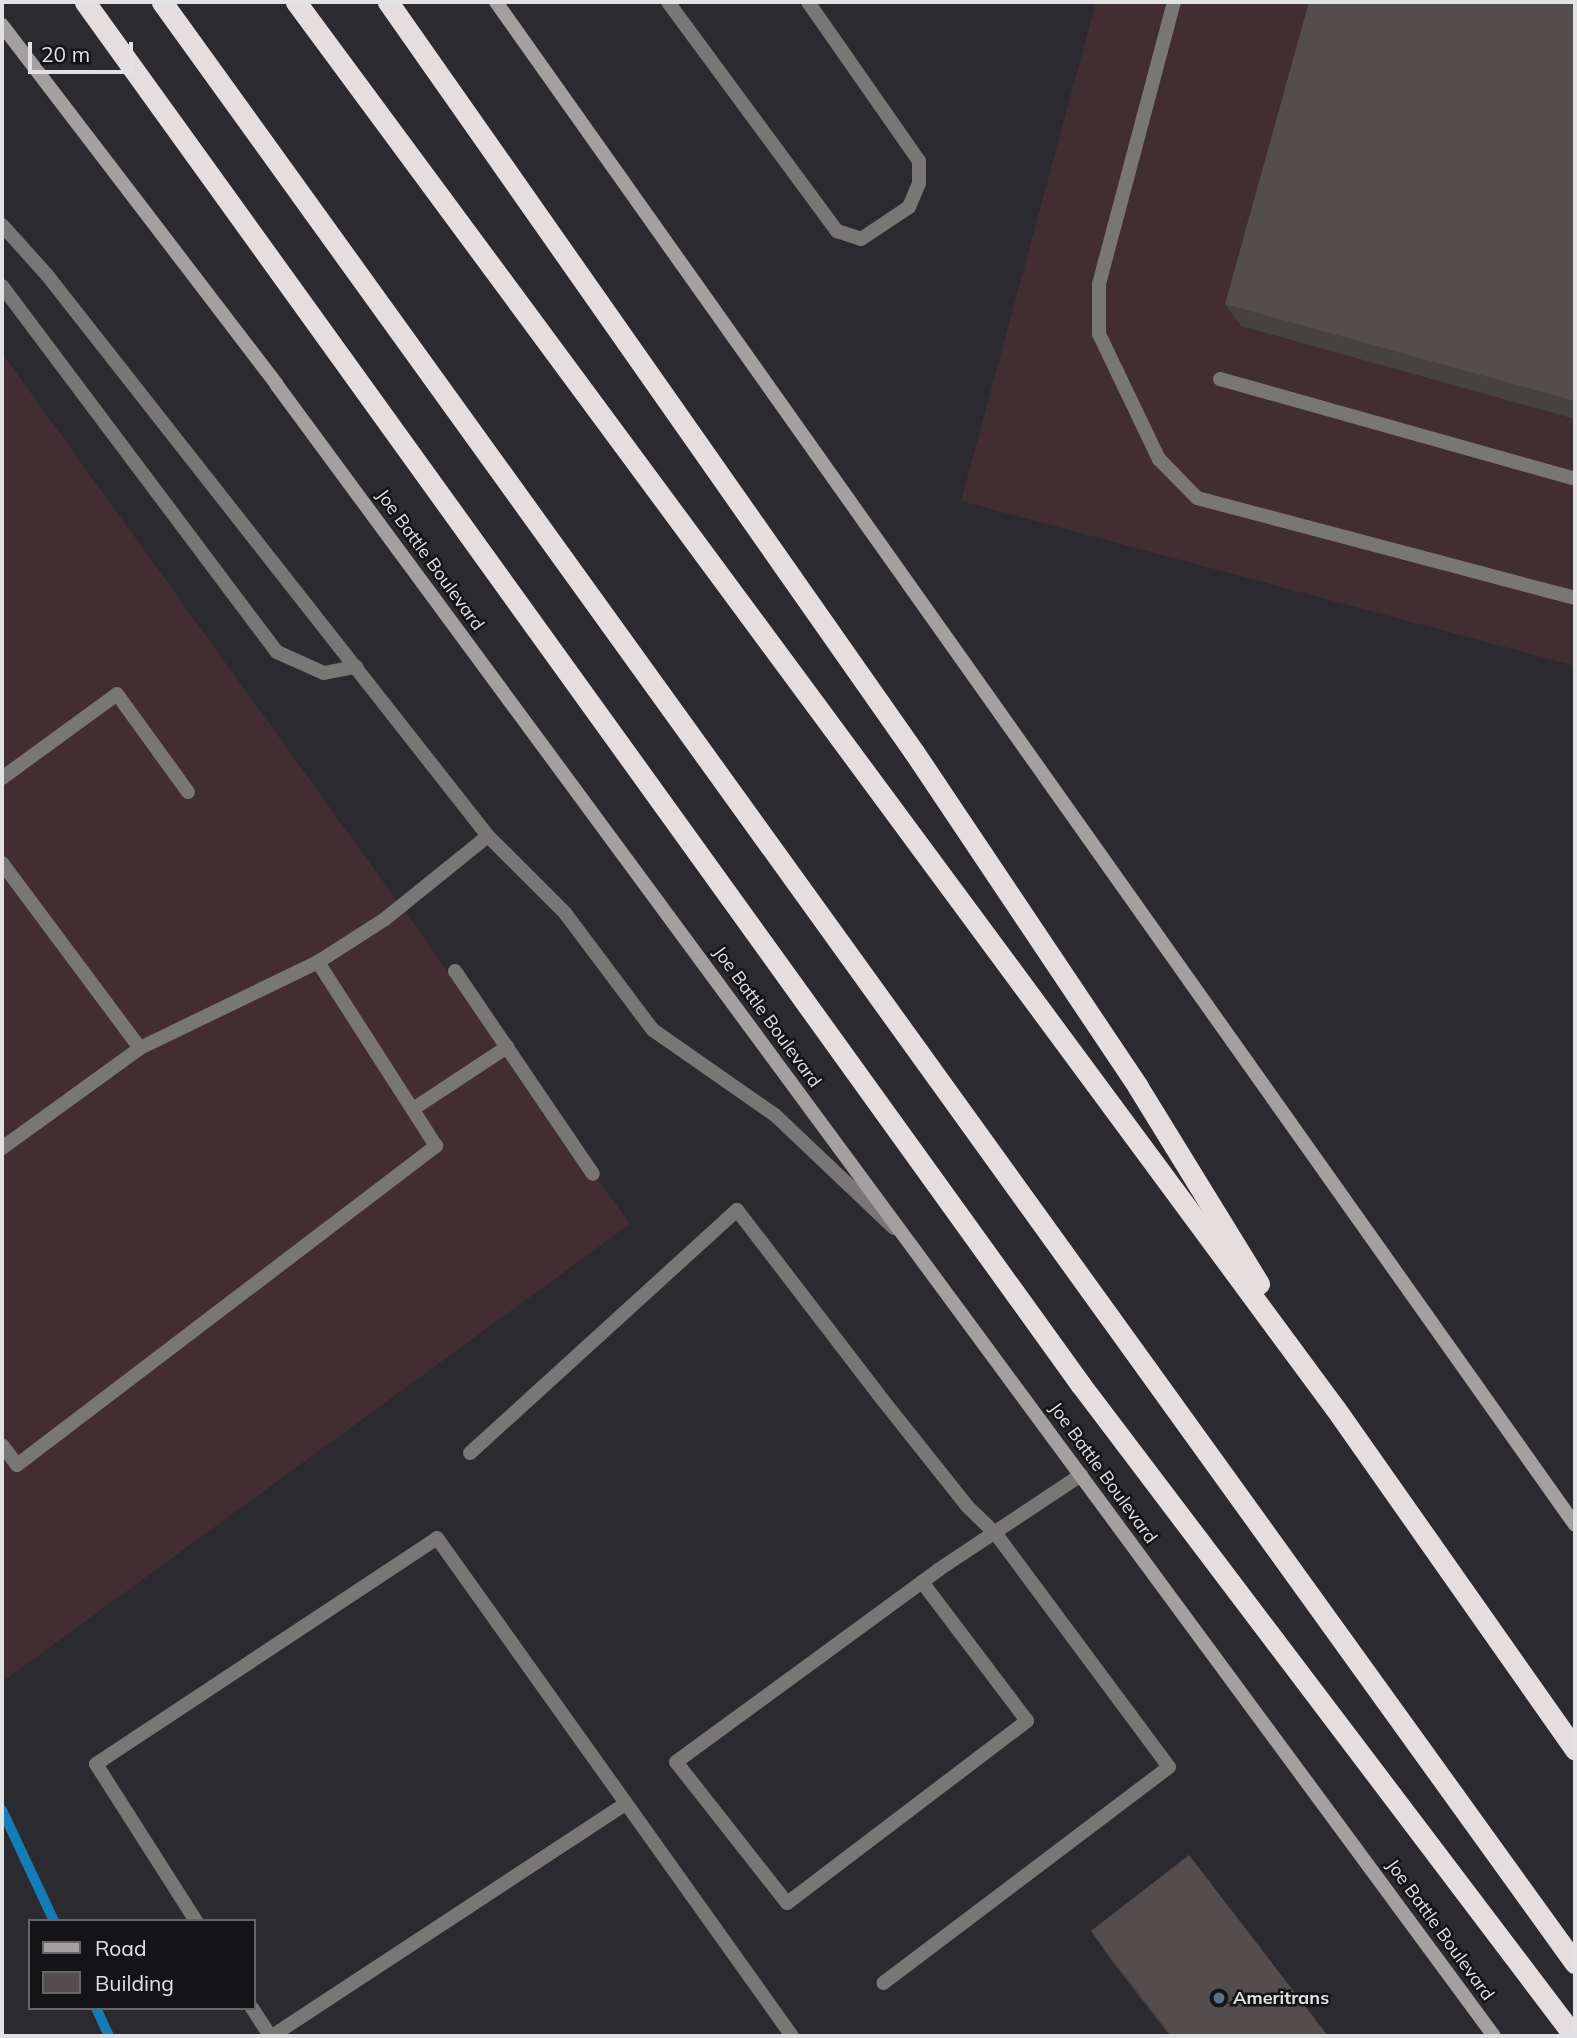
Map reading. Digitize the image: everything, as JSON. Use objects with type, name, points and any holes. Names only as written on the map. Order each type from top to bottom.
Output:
[{"type":"highway","points":[[85,2],[1081,1385],[1574,2036]]},
{"type":"highway","points":[[162,2],[1575,1963]]},
{"type":"highway","points":[[296,2],[1335,1408],[1575,1750]]},
{"type":"highway","points":[[387,2],[914,752],[1138,1087],[1335,1408]]},
{"type":"main road","points":[[496,2],[1575,1525]]},
{"type":"main road","name":"Joe Battle Boulevard","points":[[2,25],[285,395],[1494,2036]]},
{"type":"lane","points":[[668,2],[837,231],[861,239],[909,207],[919,183],[919,161],[808,2]]},
{"type":"lane","points":[[1174,2],[1099,284],[1099,334],[1159,459],[1197,498],[1575,598]]},
{"type":"lane","points":[[2,225],[47,275],[488,836],[565,913],[653,1030],[775,1115],[909,1243]]},
{"type":"lane","points":[[2,286],[277,652],[324,673],[356,667]]},
{"type":"lane","points":[[1220,379],[1575,479]]},
{"type":"lane","points":[[2,778],[117,694],[188,793]]},
{"type":"lane","points":[[2,1148],[140,1048],[318,962],[385,919],[488,836]]},
{"type":"lane","points":[[2,863],[140,1048]]},
{"type":"lane","points":[[2,1445],[17,1465],[436,1146],[318,962]]},
{"type":"lane","points":[[455,971],[593,1174]]},
{"type":"lane","points":[[413,1110],[507,1047]]},
{"type":"lane","points":[[470,1453],[737,1210],[968,1507],[996,1534],[1168,1768],[883,1983]]},
{"type":"lane","points":[[922,1582],[1027,1721],[787,1903],[676,1762],[922,1582],[1081,1475]]},
{"type":"lane","points":[[195,1919],[96,1764],[437,1538],[624,1805],[792,2036]]},
{"type":"lane","points":[[253,2010],[271,2036],[624,1805]]},
{"type":"shaded area","points":[[1096,2],[1575,2],[1575,666],[961,501]]},
{"type":"shaded area","points":[[2,353],[630,1224],[2,1682]]},
{"type":"building","points":[[1309,2],[1575,2],[1575,401],[1225,304]]},
{"type":"building","name":"Ameritrans","points":[[1189,1855],[1328,2036],[1172,2036],[1091,1931]]},
{"type":"waterway","points":[[2,1810],[53,1919]]},
{"type":"waterway","points":[[97,2010],[109,2036]]},
{"type":"place","name":"Ameritrans","points":[[1219,1998]]}]
